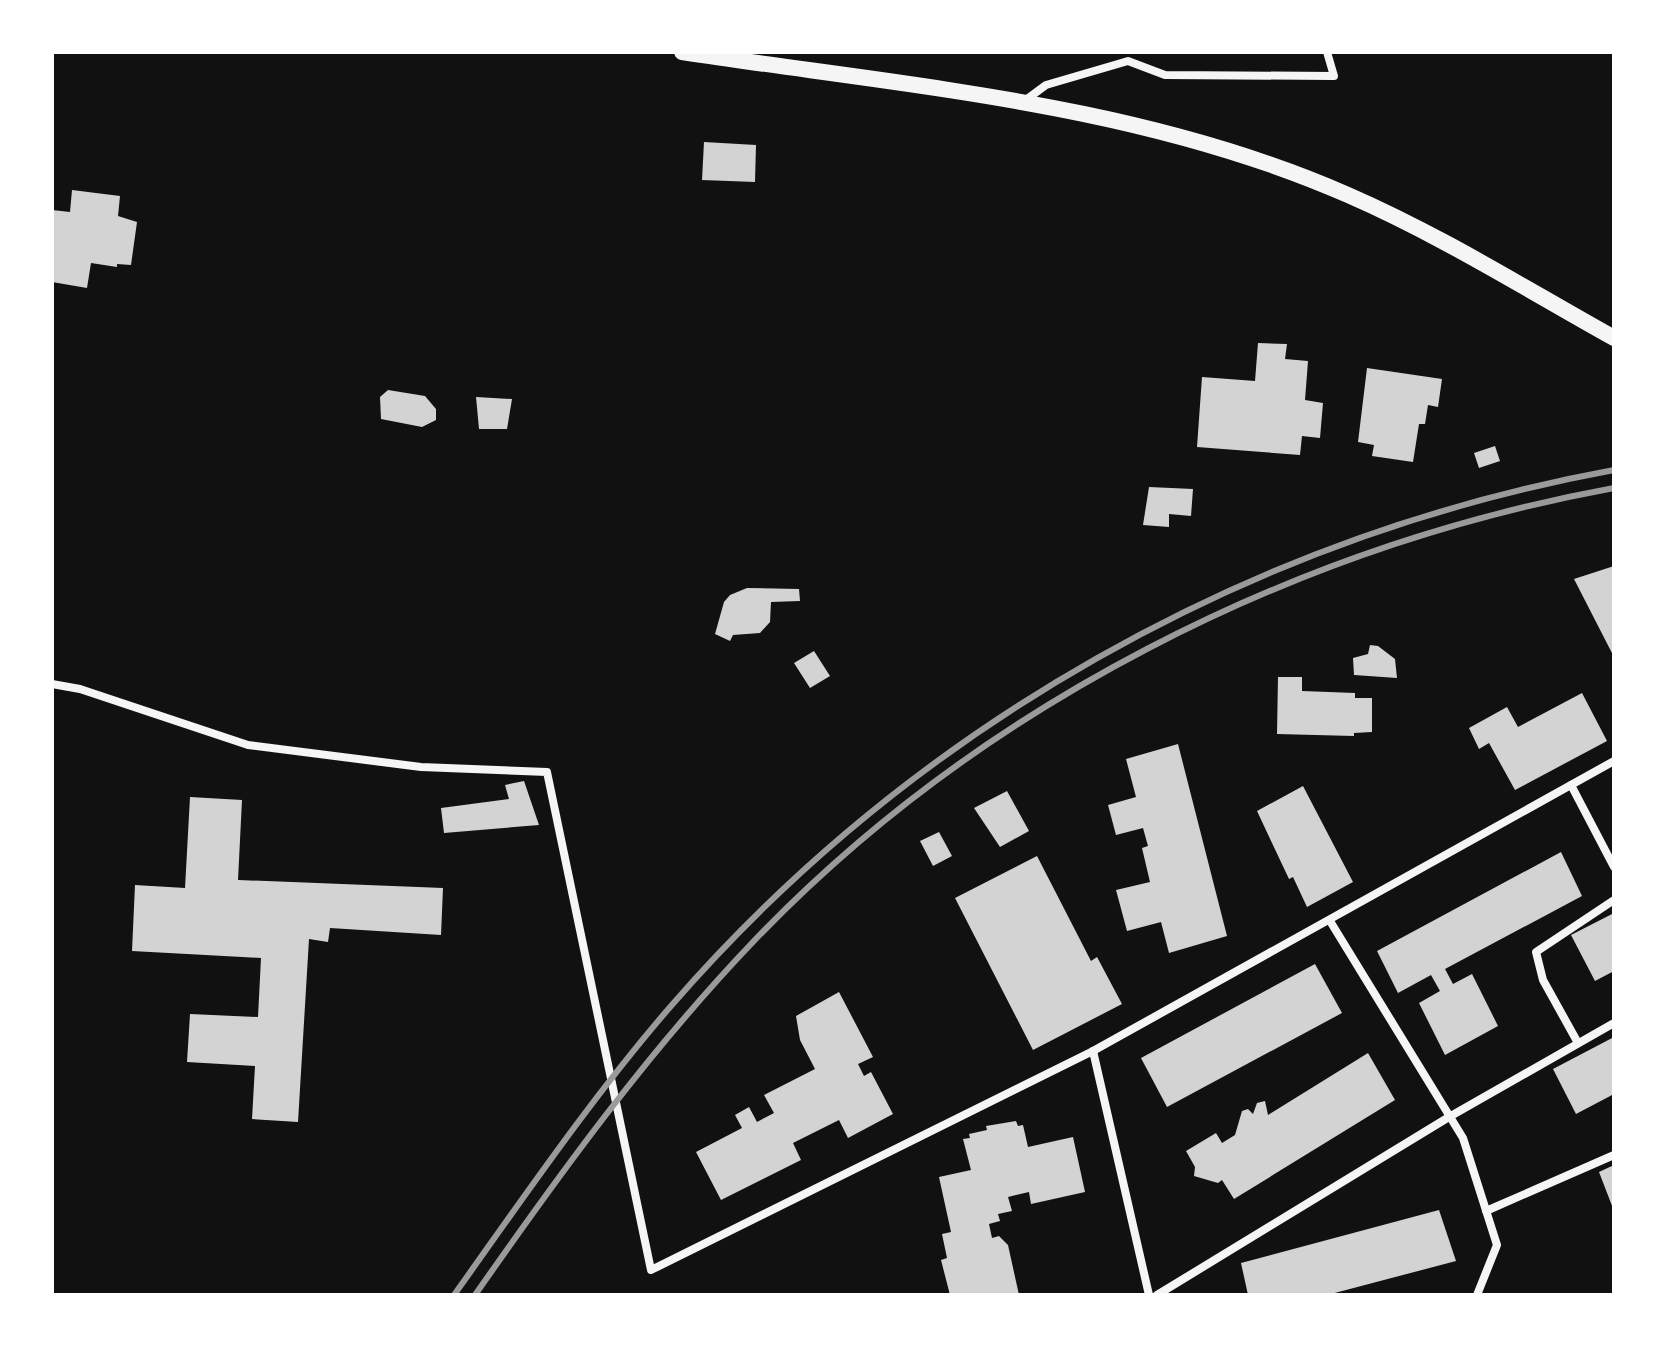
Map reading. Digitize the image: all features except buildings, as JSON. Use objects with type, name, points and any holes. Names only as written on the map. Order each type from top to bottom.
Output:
[{"type":"main road","points":[[682,52],[1086,113],[1157,130],[1347,194],[1446,242],[1614,338]]},
{"type":"street","points":[[1021,103],[1046,85],[1128,61],[1165,75],[1334,76],[1327,52]]},
{"type":"street","points":[[52,684],[80,689],[248,745],[421,767],[547,772],[651,1270],[1093,1051],[1614,761]]},
{"type":"street","points":[[1571,785],[1614,867]]},
{"type":"street","points":[[1578,1043],[1543,980],[1536,952],[1614,900]]},
{"type":"street","points":[[1330,921],[1463,1138],[1497,1245],[1477,1295]]},
{"type":"street","points":[[1157,1295],[1449,1117],[1614,1023]]},
{"type":"street","points":[[1093,1051],[1149,1295]]},
{"type":"street","points":[[1486,1211],[1614,1155]]},
{"type":"railway","points":[[454,1295],[586,1112],[671,1006],[766,905],[870,814],[980,731],[1097,658],[1220,595],[1347,543],[1479,501],[1614,470]]},
{"type":"railway","points":[[475,1295],[607,1114],[714,984],[841,858],[937,780],[1039,710],[1147,649],[1260,595],[1376,551],[1494,515],[1614,488]]}]
